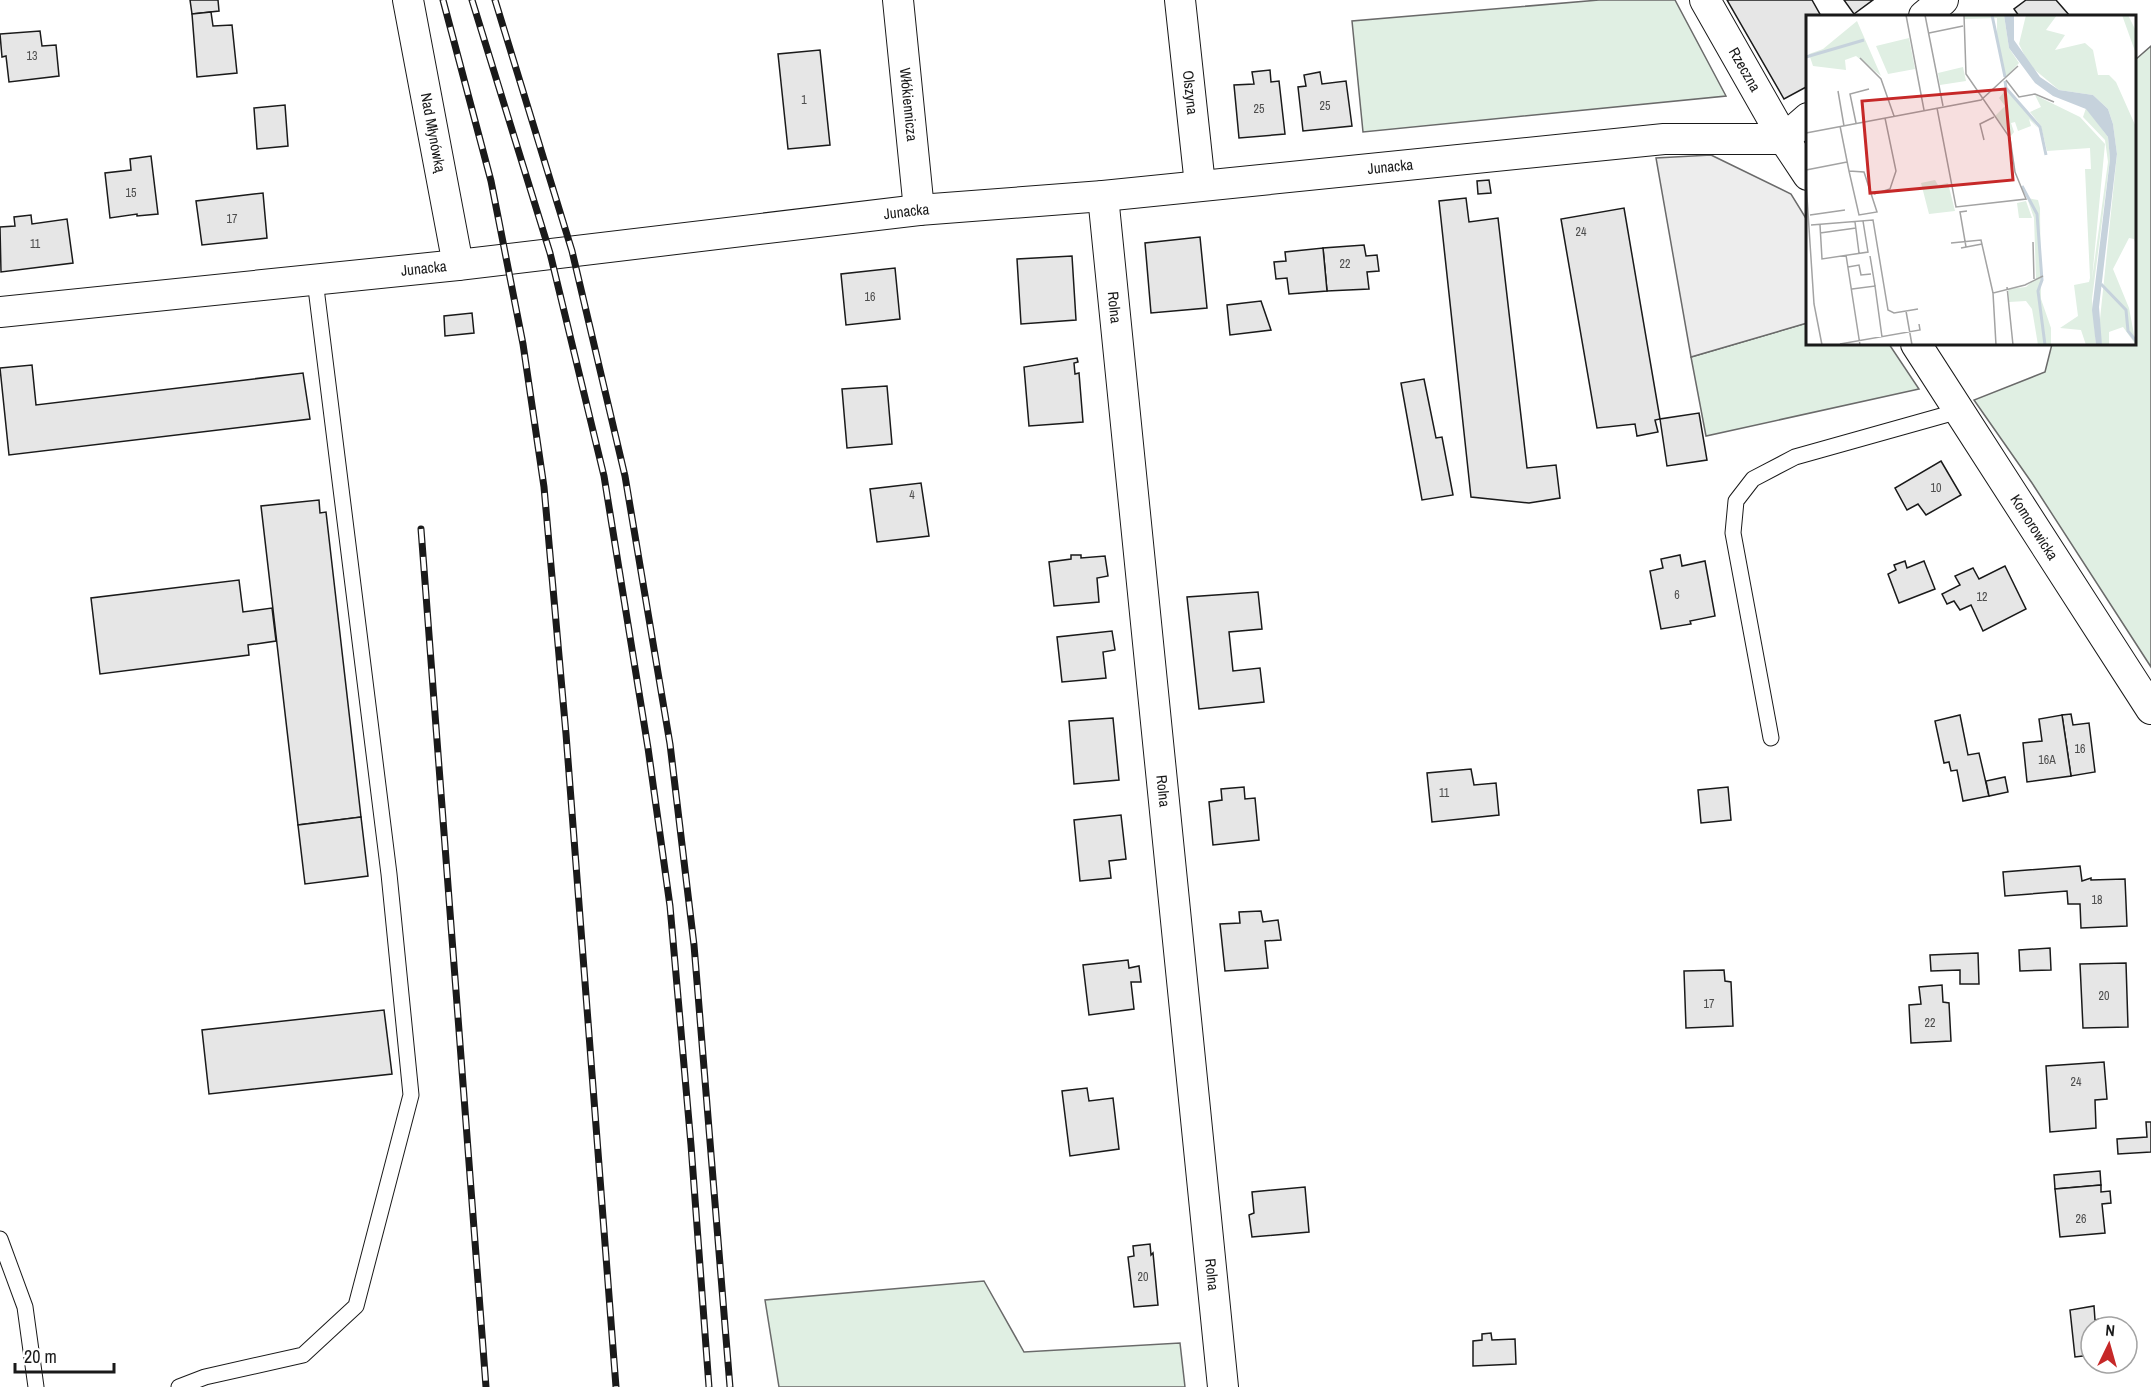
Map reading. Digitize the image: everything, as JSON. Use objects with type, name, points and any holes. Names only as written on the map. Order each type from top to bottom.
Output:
[{"type":"street","name":"Nad Młynówką","points":[[408,0],[458,265]]},
{"type":"street","name":"Włókiennicza","points":[[898,0],[919,210]]},
{"type":"street","name":"Olszyna","points":[[1180,0],[1200,185]]},
{"type":"street","name":"Rzeczna","points":[[1705,0],[1784,139]]},
{"type":"street","points":[[1925,15],[1943,0]]},
{"type":"street","points":[[1806,120],[1784,139],[1806,173]]},
{"type":"street","name":"Junacka","points":[[0,312],[458,265],[919,210],[1103,196],[1664,139],[1784,139]]},
{"type":"street","name":"Rolna","points":[[1103,196],[1223,1387]]},
{"type":"street","name":"Komorowicka","points":[[1917,345],[2151,709]]},
{"type":"lane","points":[[179,1387],[204,1377],[303,1355],[356,1306],[411,1095],[389,874],[315,280]]},
{"type":"lane","points":[[1771,738],[1733,533],[1736,501],[1753,479],[1794,457],[1959,411]]},
{"type":"lane","points":[[0,1239],[25,1307],[36,1387]]},
{"type":"green space","points":[[1599,0],[1675,0],[1726,96],[1363,132],[1352,21]]},
{"type":"green space","points":[[2151,46],[2151,667],[2032,483],[1974,400],[2045,372],[2052,345],[2136,345],[2136,59]]},
{"type":"green space","points":[[1806,323],[1806,345],[1890,345],[1919,389],[1706,436],[1691,357]]},
{"type":"green space","points":[[984,1281],[1024,1352],[1180,1343],[1185,1387],[779,1387],[765,1300]]},
{"type":"shaded area","points":[[1711,155],[1791,194],[1806,218],[1806,323],[1691,357],[1656,158]]},
{"type":"building","points":[[190,0],[218,0],[219,11],[192,14]]},
{"type":"building","points":[[1727,0],[1812,0],[1820,15],[1806,15],[1806,87],[1784,99]]},
{"type":"building","points":[[1844,0],[1873,0],[1854,14]]},
{"type":"building","points":[[2026,0],[2056,0],[2069,15],[2018,15],[2014,9]]},
{"type":"building","points":[[211,12],[213,26],[232,25],[237,73],[197,77],[192,14]]},
{"type":"building","points":[[40,31],[42,46],[56,45],[59,76],[9,82],[6,56],[2,57],[0,34]]},
{"type":"building","points":[[820,50],[830,145],[788,149],[778,54]]},
{"type":"building","points":[[1270,70],[1271,82],[1279,81],[1285,134],[1239,138],[1234,85],[1254,84],[1252,72]]},
{"type":"building","points":[[1320,72],[1322,84],[1346,81],[1352,126],[1303,131],[1298,87],[1306,86],[1304,75]]},
{"type":"building","points":[[285,105],[288,146],[257,149],[254,108]]},
{"type":"building","points":[[151,156],[158,214],[110,218],[105,173],[131,170],[130,159]]},
{"type":"building","points":[[1489,180],[1491,193],[1478,194],[1477,181]]},
{"type":"building","points":[[263,193],[267,238],[202,245],[196,201]]},
{"type":"building","points":[[1466,198],[1469,222],[1498,218],[1527,468],[1556,465],[1560,498],[1529,503],[1471,497],[1439,201]]},
{"type":"building","points":[[1624,208],[1660,419],[1655,420],[1658,432],[1637,436],[1635,424],[1597,428],[1561,219]]},
{"type":"building","points":[[31,215],[32,224],[67,219],[73,263],[1,272],[0,227],[15,226],[14,217]]},
{"type":"building","points":[[1200,237],[1207,308],[1151,313],[1145,243]]},
{"type":"building","points":[[1364,245],[1366,256],[1377,255],[1379,271],[1367,272],[1369,289],[1327,291],[1323,248]]},
{"type":"building","points":[[1323,248],[1327,291],[1289,294],[1287,278],[1276,279],[1274,262],[1286,261],[1285,252]]},
{"type":"building","points":[[1072,256],[1076,320],[1021,324],[1017,259]]},
{"type":"building","points":[[895,268],[900,319],[846,325],[841,274]]},
{"type":"building","points":[[1261,301],[1271,330],[1230,335],[1227,305]]},
{"type":"building","points":[[472,313],[474,333],[445,336],[444,316]]},
{"type":"building","points":[[1077,358],[1078,362],[1074,363],[1075,374],[1079,373],[1083,422],[1029,426],[1024,367]]},
{"type":"building","points":[[32,365],[36,405],[303,373],[310,419],[9,455],[0,368]]},
{"type":"building","points":[[1424,379],[1436,438],[1442,437],[1453,495],[1422,500],[1401,383]]},
{"type":"building","points":[[887,386],[892,444],[847,448],[842,389]]},
{"type":"building","points":[[1699,413],[1707,460],[1667,466],[1660,419]]},
{"type":"building","points":[[1941,461],[1961,495],[1926,515],[1918,504],[1907,510],[1895,488]]},
{"type":"building","points":[[921,483],[929,536],[877,542],[870,489]]},
{"type":"building","points":[[319,500],[320,513],[326,512],[361,817],[298,825],[261,506]]},
{"type":"building","points":[[1071,555],[1081,555],[1081,558],[1105,556],[1108,576],[1097,578],[1099,602],[1054,606],[1049,562],[1071,559]]},
{"type":"building","points":[[1680,555],[1682,566],[1705,561],[1715,616],[1690,621],[1691,624],[1661,629],[1650,571],[1663,568],[1661,559]]},
{"type":"building","points":[[1905,561],[1907,568],[1924,561],[1935,589],[1899,603],[1888,574],[1896,570],[1894,565]]},
{"type":"building","points":[[2005,566],[2026,609],[1983,631],[1971,605],[1960,610],[1954,601],[1947,604],[1942,594],[1960,585],[1955,576],[1973,568],[1979,579]]},
{"type":"building","points":[[239,580],[243,612],[272,608],[276,641],[248,645],[249,655],[100,674],[91,598]]},
{"type":"building","points":[[1258,592],[1262,629],[1229,632],[1233,671],[1260,668],[1264,702],[1199,709],[1187,597]]},
{"type":"building","points":[[1112,631],[1115,650],[1103,652],[1106,678],[1062,682],[1057,637]]},
{"type":"building","points":[[2071,714],[2073,725],[2089,723],[2095,772],[2071,776],[2062,715]]},
{"type":"building","points":[[1960,715],[1968,755],[1979,753],[1989,796],[1963,801],[1957,770],[1951,771],[1949,762],[1944,763],[1935,721]]},
{"type":"building","points":[[2062,715],[2071,776],[2027,782],[2023,743],[2042,741],[2039,719]]},
{"type":"building","points":[[1113,718],[1119,780],[1074,784],[1069,721]]},
{"type":"building","points":[[1471,769],[1474,785],[1496,783],[1499,815],[1432,822],[1427,773]]},
{"type":"building","points":[[2005,777],[2008,792],[1989,796],[1986,781]]},
{"type":"building","points":[[1244,787],[1245,799],[1255,798],[1259,840],[1213,845],[1209,802],[1222,800],[1221,789]]},
{"type":"building","points":[[1728,787],[1731,820],[1701,823],[1698,790]]},
{"type":"building","points":[[1121,815],[1126,859],[1109,861],[1111,878],[1080,881],[1074,820]]},
{"type":"building","points":[[361,817],[368,876],[305,884],[298,825]]},
{"type":"building","points":[[2080,866],[2082,881],[2091,878],[2091,880],[2125,879],[2127,926],[2081,928],[2080,904],[2068,904],[2067,891],[2005,896],[2003,872]]},
{"type":"building","points":[[1261,911],[1263,922],[1278,920],[1281,940],[1265,941],[1268,968],[1225,971],[1220,924],[1240,923],[1239,912]]},
{"type":"building","points":[[2050,948],[2051,970],[2020,971],[2019,950]]},
{"type":"building","points":[[1978,953],[1979,984],[1960,984],[1960,970],[1931,971],[1930,955]]},
{"type":"building","points":[[1128,960],[1129,968],[1139,966],[1141,982],[1131,982],[1134,1009],[1089,1015],[1083,965]]},
{"type":"building","points":[[2126,963],[2128,1027],[2083,1028],[2080,964]]},
{"type":"building","points":[[1724,970],[1725,981],[1731,982],[1733,1026],[1686,1028],[1684,971]]},
{"type":"building","points":[[1942,985],[1943,1002],[1949,1003],[1951,1041],[1911,1043],[1909,1005],[1921,1004],[1919,987]]},
{"type":"building","points":[[384,1010],[392,1074],[209,1094],[202,1030]]},
{"type":"building","points":[[2104,1062],[2107,1099],[2095,1100],[2096,1128],[2050,1132],[2046,1066]]},
{"type":"building","points":[[1087,1088],[1089,1101],[1113,1098],[1119,1149],[1070,1156],[1062,1091]]},
{"type":"building","points":[[2146,1122],[2151,1122],[2151,1152],[2118,1154],[2117,1139],[2147,1137]]},
{"type":"building","points":[[2100,1171],[2101,1185],[2055,1189],[2054,1175]]},
{"type":"building","points":[[2101,1185],[2101,1192],[2110,1191],[2111,1203],[2102,1204],[2105,1233],[2060,1237],[2055,1189]]},
{"type":"building","points":[[1305,1187],[1309,1232],[1252,1237],[1249,1215],[1254,1213],[1252,1192]]},
{"type":"building","points":[[1150,1244],[1151,1255],[1153,1253],[1158,1305],[1134,1307],[1128,1257],[1134,1256],[1133,1246]]},
{"type":"building","points":[[2094,1306],[2095,1315],[2079,1315],[2079,1356],[2075,1357],[2070,1310]]},
{"type":"building","points":[[1491,1333],[1492,1340],[1515,1339],[1516,1364],[1473,1366],[1473,1341],[1482,1340],[1482,1334]]},
{"type":"railway","points":[[443,0],[491,181],[523,344],[544,487],[566,734],[616,1387]]},
{"type":"railway","points":[[472,0],[550,253],[604,476],[648,748],[670,906],[709,1387]]},
{"type":"railway","points":[[495,0],[572,251],[625,476],[670,744],[694,945],[730,1387]]},
{"type":"railway","points":[[421,529],[486,1387]]}]
